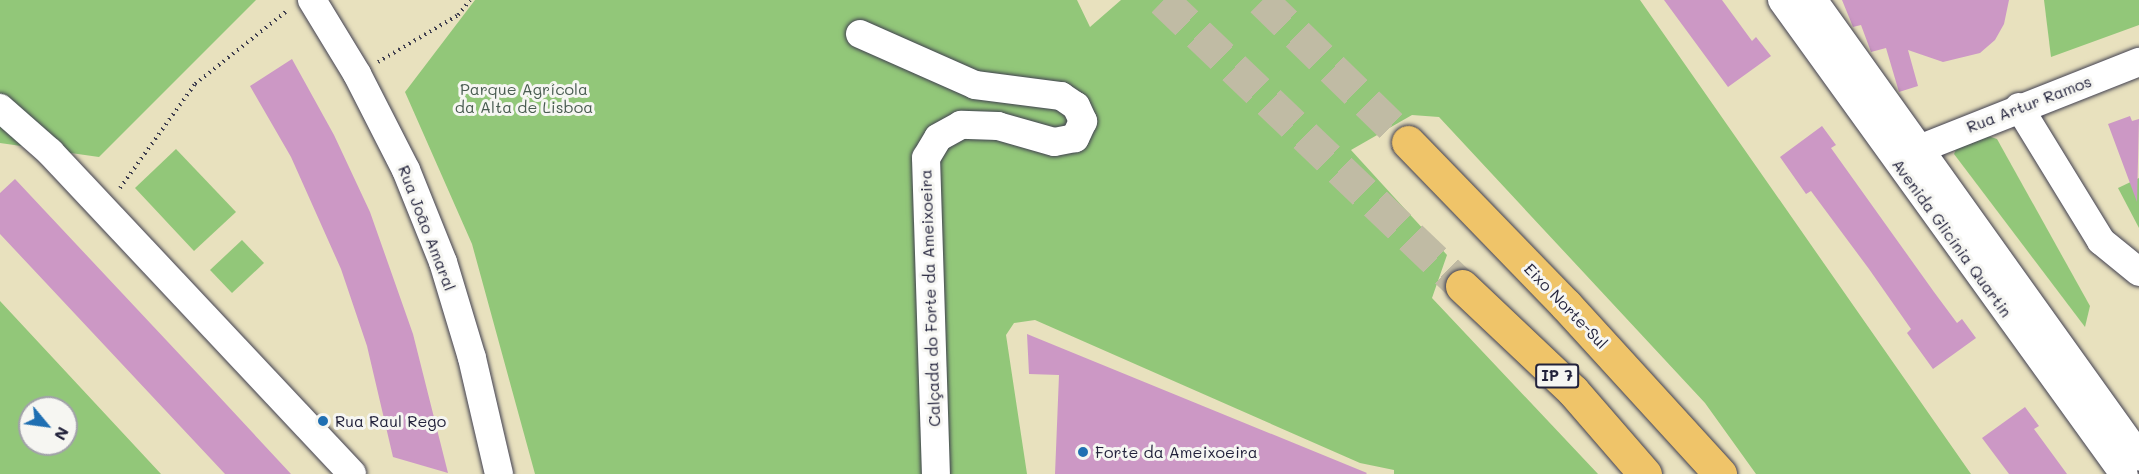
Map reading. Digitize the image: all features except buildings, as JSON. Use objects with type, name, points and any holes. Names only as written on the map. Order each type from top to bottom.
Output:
[{"type":"highway","name":"Eixo Norte-Sul","points":[[1408,142],[1565,304],[1719,474]]},
{"type":"highway","name":"IP 7","points":[[1462,286],[1573,391],[1645,474]]},
{"type":"street","name":"Avenida Glicínia Quartin","points":[[1782,0],[1907,154],[2139,456]]},
{"type":"street","name":"Avenida Glicínia Quartin","points":[[1813,0],[1907,154],[2124,474]]},
{"type":"street","name":"Rua João Amaral","points":[[302,4],[357,74],[406,170],[443,262],[472,358],[499,474]]},
{"type":"street","name":"Calçada do Forte da Ameixoeira","points":[[860,34],[975,85],[1061,96],[1076,106],[1083,121],[1075,138],[1054,142],[998,126],[961,125],[938,138],[926,158],[936,474]]},
{"type":"street","name":"Rua Artur Ramos","points":[[1907,154],[2019,107],[2139,62]]},
{"type":"street","points":[[2019,107],[2101,241],[2139,272]]},
{"type":"street","points":[[0,108],[50,152],[352,474]]},
{"type":"path","points":[[357,74],[458,15],[470,0]]},
{"type":"path","points":[[105,210],[195,84],[302,4]]},
{"type":"green space","points":[[0,0],[256,0],[99,157],[0,143]]},
{"type":"green space","name":"Parque Agrícola da Alta de Lisboa","points":[[475,0],[1077,0],[1090,27],[1121,0],[1640,0],[1971,474],[1756,474],[1705,403],[1439,117],[1412,115],[1351,150],[1447,255],[1432,298],[1598,474],[1394,474],[1394,470],[1360,463],[1035,320],[1014,323],[1006,335],[1027,474],[535,474],[472,244],[405,92]]},
{"type":"green space","points":[[2044,0],[2139,0],[2139,25],[2051,57]]},
{"type":"green space","points":[[1988,136],[1997,139],[2090,306],[2085,327],[1954,154],[1957,147]]},
{"type":"green space","points":[[176,149],[236,212],[194,251],[135,188]]},
{"type":"green space","points":[[2139,178],[2139,228],[2118,188]]},
{"type":"green space","points":[[242,240],[264,263],[232,293],[210,270]]},
{"type":"green space","points":[[0,301],[161,474],[0,474]]},
{"type":"tunnel","points":[[1163,0],[1462,286]]},
{"type":"tunnel","points":[[1262,0],[1408,142]]},
{"type":"place","name":"Rua Raul Rego","points":[[323,421]]},
{"type":"place","name":"Forte da Ameixoeira","points":[[1083,452]]}]
